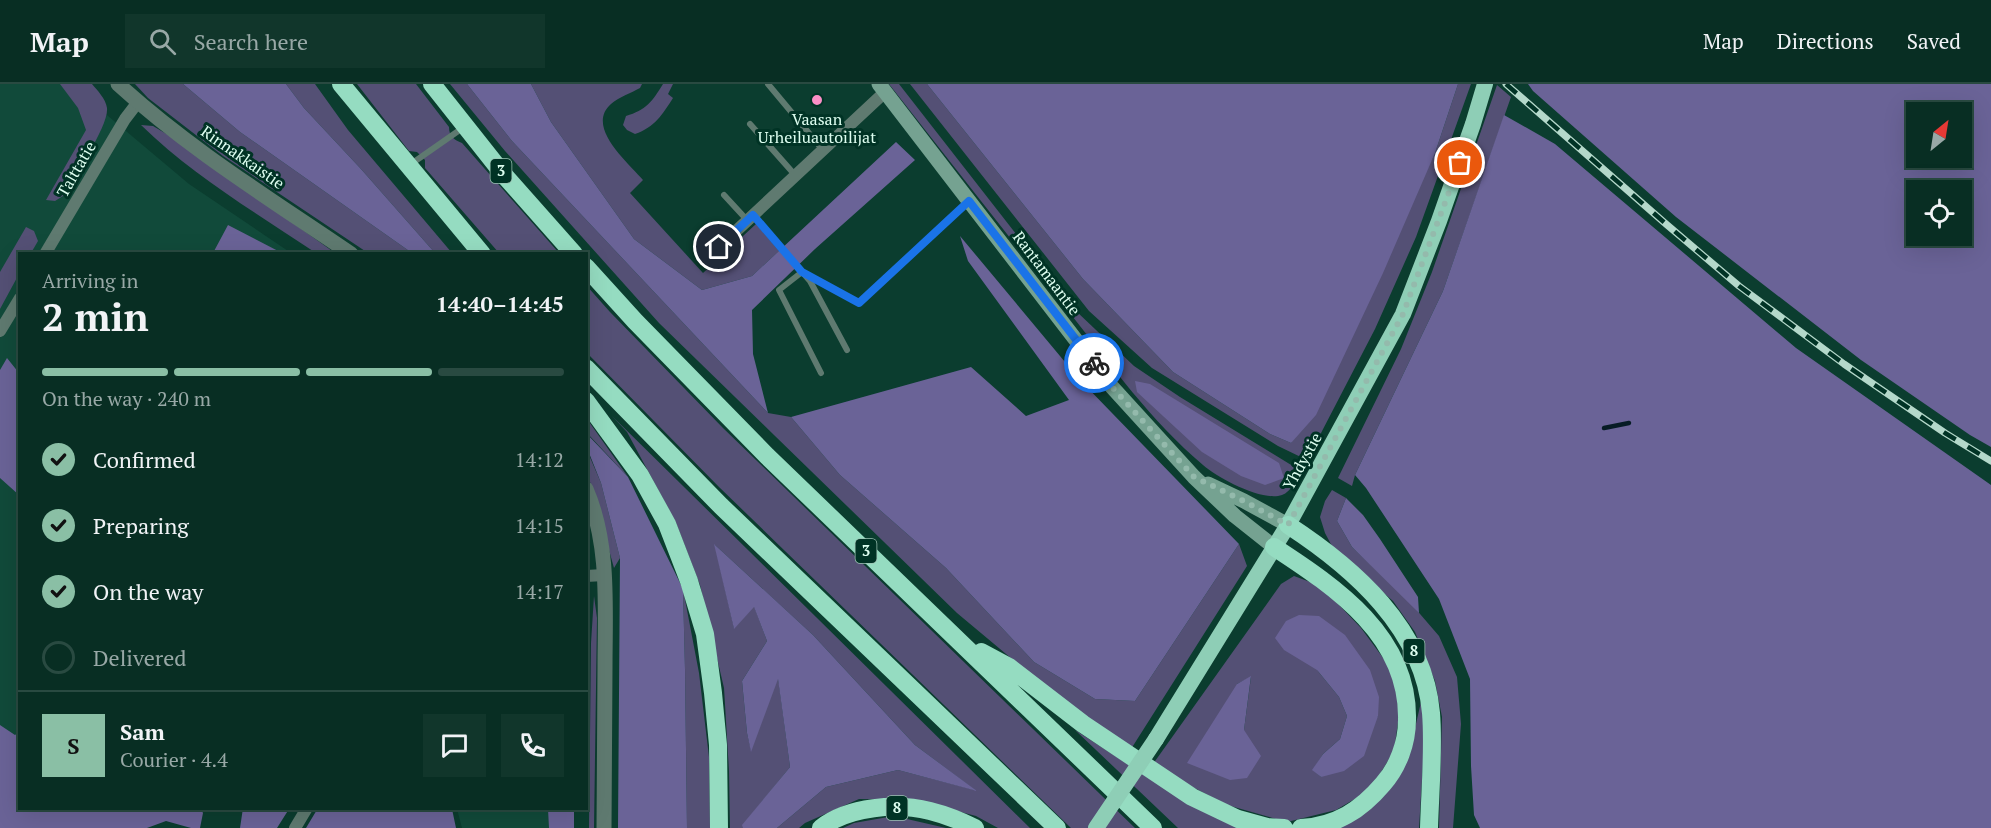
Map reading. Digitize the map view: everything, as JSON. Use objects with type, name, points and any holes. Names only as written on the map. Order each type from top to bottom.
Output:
[{"type":"highway","points":[[341,84],[480,252]]},
{"type":"highway","name":"3","points":[[432,84],[504,175],[572,252]]},
{"type":"highway","name":"Yhdystie","points":[[1096,828],[1156,739],[1288,525],[1403,314],[1473,124],[1485,84]]},
{"type":"highway","name":"3","points":[[588,269],[635,321],[767,456],[1153,828]]},
{"type":"highway","points":[[588,370],[721,506],[1058,828]]},
{"type":"highway","points":[[588,404],[640,475],[667,524],[689,581],[705,634],[713,693],[718,745],[719,828]]},
{"type":"highway","name":"8","points":[[1288,525],[1321,547],[1368,589],[1391,615],[1413,648],[1426,682],[1431,713],[1429,828]]},
{"type":"highway","points":[[1274,547],[1338,592],[1376,630],[1394,656],[1403,680],[1407,706],[1407,730],[1400,755],[1389,777],[1375,794],[1341,819],[1319,827],[1301,828]]},
{"type":"highway","points":[[963,643],[1009,667],[1083,724],[1192,797],[1238,819],[1267,827],[1284,828]]},
{"type":"highway","name":"8","points":[[821,828],[850,814],[878,808],[930,811],[975,828]]},
{"type":"main road","name":"Rantamaantie","points":[[882,88],[1112,387],[1194,477],[1235,516],[1274,547]]},
{"type":"main road","name":"Rantamaantie","points":[[1194,477],[1288,525]]},
{"type":"street","name":"Rinnakkaistie","points":[[118,84],[211,158],[348,252]]},
{"type":"street","points":[[705,260],[823,150],[882,88]]},
{"type":"street","name":"Talttatie","points":[[46,252],[124,119],[138,102]]},
{"type":"street","points":[[0,331],[18,301]]},
{"type":"street","points":[[588,494],[599,529],[604,575],[604,828]]},
{"type":"street","points":[[588,576],[604,575]]},
{"type":"street","points":[[295,828],[306,810]]},
{"type":"lane","points":[[768,84],[823,150]]},
{"type":"lane","points":[[750,124],[796,176]]},
{"type":"lane","points":[[408,166],[465,126]]},
{"type":"lane","points":[[724,195],[750,218],[810,281],[847,350]]},
{"type":"lane","points":[[802,272],[859,303],[969,201]]},
{"type":"lane","points":[[802,272],[779,290],[821,373]]},
{"type":"shaded area","points":[[0,84],[70,84],[189,184],[290,252],[18,252],[19,810],[11,828],[0,828]]},
{"type":"shaded area","points":[[60,84],[92,84],[103,98],[107,108],[102,127],[90,152],[63,196],[55,201],[46,200],[86,130],[78,108]]},
{"type":"shaded area","points":[[135,84],[183,84],[240,132],[411,252],[367,252],[223,156],[148,98]]},
{"type":"shaded area","points":[[183,84],[286,84],[304,108],[434,252],[411,252],[240,132]]},
{"type":"shaded area","points":[[286,84],[315,84],[348,130],[451,252],[434,252],[304,108]]},
{"type":"shaded area","points":[[357,84],[416,84],[449,127],[452,137],[462,143],[558,252],[498,252],[425,168],[425,160],[417,152],[409,151]]},
{"type":"shaded area","points":[[450,84],[467,84],[512,141],[768,413],[791,417],[840,475],[946,568],[1034,662],[1095,699],[1135,701],[1239,544],[1247,566],[1131,749],[1054,694],[957,613],[659,323],[505,151]]},
{"type":"shaded area","points":[[467,84],[531,84],[551,122],[634,239],[702,290],[752,276],[896,142],[915,160],[815,249],[752,310],[753,354],[768,413],[512,141]]},
{"type":"shaded area","points":[[531,84],[642,84],[640,88],[611,104],[604,113],[603,123],[612,144],[643,180],[630,193],[703,273],[756,224],[779,251],[752,276],[702,290],[634,239],[551,122]]},
{"type":"shaded area","points":[[663,84],[673,84],[668,94],[673,98],[661,115],[642,131],[635,134],[627,130],[623,125],[626,116],[639,111],[648,104]]},
{"type":"shaded area","points":[[889,84],[899,84],[1076,311],[1134,366],[1301,471],[1288,491],[1282,495],[1263,495],[1229,482],[1203,465],[1166,430],[1116,372]]},
{"type":"shaded area","points":[[910,84],[927,84],[1083,279],[1173,372],[1270,434],[1291,443],[1435,153],[1458,84],[1471,84],[1416,237],[1375,329],[1307,460],[1278,446],[1152,368],[1089,311]]},
{"type":"shaded area","points":[[927,84],[1458,84],[1435,153],[1383,273],[1316,415],[1291,443],[1270,434],[1173,372],[1083,279]]},
{"type":"shaded area","points":[[1528,84],[1991,84],[1991,447],[1861,360],[1676,217],[1533,91]]},
{"type":"shaded area","points":[[1497,85],[1511,97],[1443,291],[1355,475],[1352,486],[1338,478],[1401,349],[1432,272]]},
{"type":"shaded area","points":[[1504,115],[1555,144],[1796,348],[1991,485],[1991,828],[1480,828],[1474,815],[1470,679],[1439,599],[1366,488],[1355,475],[1443,291]]},
{"type":"shaded area","points":[[141,125],[153,126],[175,139],[334,252],[314,252],[225,193]]},
{"type":"shaded area","points":[[228,225],[280,252],[214,252]]},
{"type":"shaded area","points":[[26,227],[34,231],[38,241],[32,252],[18,252],[18,276],[0,309],[0,272]]},
{"type":"shaded area","points":[[960,236],[1080,380],[1239,544],[1135,701],[1095,699],[1034,662],[946,568],[840,475],[791,417],[971,367],[1026,416],[1069,400],[968,261]]},
{"type":"shaded area","points":[[588,287],[723,428],[1135,828],[1071,828],[719,487],[588,354]]},
{"type":"shaded area","points":[[7,358],[18,372],[18,494],[0,478],[0,370]]},
{"type":"shaded area","points":[[1135,381],[1150,384],[1279,463],[1284,478],[1265,485],[1241,476],[1202,452],[1137,392]]},
{"type":"shaded area","points":[[612,416],[1030,828],[998,828],[976,816],[915,800],[859,799],[805,823],[799,828],[777,828],[826,787],[898,770],[975,790],[915,745],[813,635],[715,545],[734,628],[754,606],[767,641],[742,681],[751,750],[778,677],[790,767],[743,825],[743,828],[730,828],[724,688],[700,585],[676,523],[627,432]]},
{"type":"shaded area","points":[[588,420],[628,477],[588,434]]},
{"type":"shaded area","points":[[588,435],[628,477],[683,589],[687,828],[618,828],[620,558],[601,483],[588,450]]},
{"type":"shaded area","points":[[588,453],[601,483],[620,558],[614,568],[588,475]]},
{"type":"shaded area","points":[[1332,490],[1346,498],[1337,521],[1352,547],[1408,600],[1439,636],[1457,677],[1461,724],[1453,828],[1439,828],[1442,717],[1435,681],[1415,632],[1393,601],[1334,550],[1320,517],[1325,501]]},
{"type":"shaded area","points":[[1346,498],[1363,515],[1418,597],[1419,613],[1352,547],[1337,521]]},
{"type":"shaded area","points":[[714,544],[813,635],[915,745],[977,791],[898,770],[826,787],[777,828],[743,828],[742,825],[790,767],[778,679],[751,752],[742,681],[767,641],[754,607],[734,629]]},
{"type":"shaded area","points":[[1294,576],[1321,586],[1361,628],[1395,674],[1399,715],[1394,751],[1370,790],[1336,810],[1287,822],[1227,805],[1153,764],[1281,584]],"holes":[[[1317,670],[1378,716],[1321,777],[1313,770],[1323,754],[1340,739],[1347,716],[1339,697]],[[1251,677],[1244,730],[1237,684]]]},
{"type":"shaded area","points":[[683,589],[699,673],[709,757],[710,828],[687,828]]},
{"type":"shaded area","points":[[594,596],[597,618],[594,828],[589,828],[591,643]]},
{"type":"shaded area","points":[[1299,615],[1319,616],[1345,635],[1370,670],[1379,697],[1378,716],[1364,756],[1344,771],[1321,777],[1312,770],[1323,754],[1340,739],[1347,716],[1339,697],[1317,670],[1284,650],[1275,638],[1286,621]]},
{"type":"shaded area","points":[[1251,676],[1244,730],[1261,756],[1247,778],[1230,780],[1187,763],[1237,684]]},
{"type":"shaded area","points":[[1421,702],[1425,732],[1419,828],[1336,828],[1412,741]]},
{"type":"shaded area","points":[[0,725],[15,735],[18,733],[18,810],[202,810],[203,813],[200,828],[191,828],[166,821],[147,828],[0,828]]},
{"type":"shaded area","points":[[1075,730],[1196,808],[1246,828],[1178,828]]},
{"type":"shaded area","points":[[243,810],[288,810],[277,828],[240,828]]},
{"type":"shaded area","points":[[317,810],[452,810],[456,828],[306,828]]},
{"type":"shaded area","points":[[457,810],[571,810],[570,828],[462,828]]},
{"type":"shaded area","points":[[548,810],[574,810],[574,828],[549,828]]},
{"type":"shaded area","points":[[894,816],[946,828],[843,828],[854,823]]},
{"type":"waterway","points":[[1604,428],[1629,423]]},
{"type":"railway","points":[[1506,84],[1739,286],[1844,364],[1945,433],[1991,461]]},
{"type":"way so far","points":[[1094,363],[1112,387],[1194,477],[1288,525],[1403,314],[1460,163]]},
{"type":"place","name":"Vaasan Urheiluautoilijat","points":[[817,100]]},
{"type":"route","points":[[719,247],[753,215],[802,272],[859,303],[969,201],[1094,363]]}]
